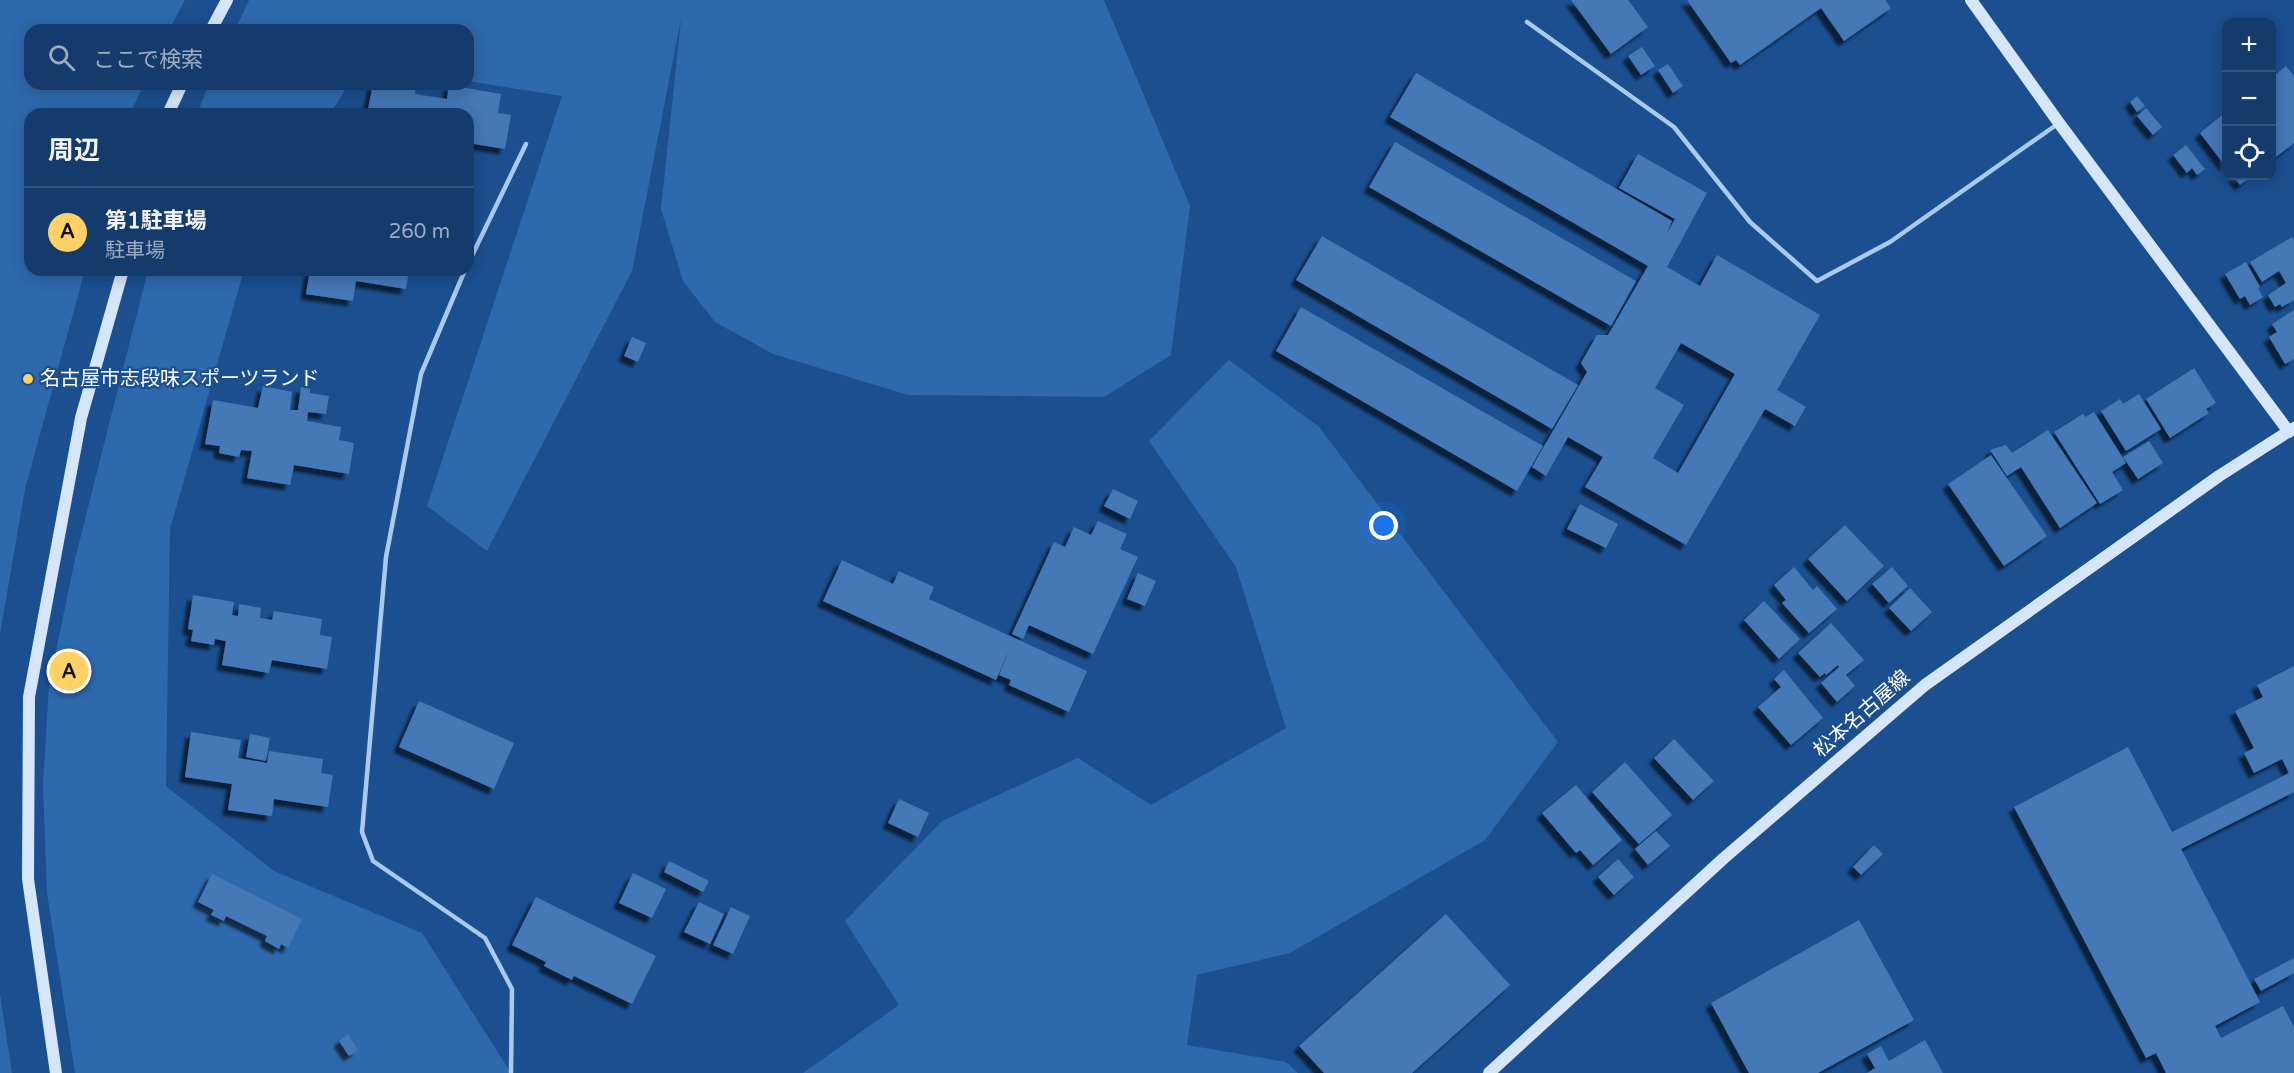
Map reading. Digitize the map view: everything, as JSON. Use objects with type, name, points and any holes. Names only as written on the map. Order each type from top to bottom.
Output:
[{"type":"street","points":[[214,24],[227,0]]},
{"type":"street","points":[[1971,0],[2059,123],[2291,430]]},
{"type":"street","points":[[171,108],[179,90]]},
{"type":"street","points":[[56,1073],[27,879],[29,697],[81,418],[121,276]]},
{"type":"street","name":"松本名古屋線","points":[[1489,1073],[1724,858],[1925,685],[2218,476],[2291,430]]},
{"type":"lane","points":[[1527,22],[1674,127],[1750,222],[1817,281],[1890,242],[2059,123]]},
{"type":"lane","points":[[474,252],[526,144]]},
{"type":"lane","points":[[462,276],[421,374],[386,556],[362,832],[373,861],[485,938],[512,989],[511,1073]]},
{"type":"shaded area","name":"名古屋市志段味スポーツランド","points":[[0,0],[185,0],[172,24],[24,24],[24,90],[141,90],[133,108],[24,108],[24,276],[83,276],[25,489],[0,634]]},
{"type":"shaded area","points":[[249,0],[1104,0],[1190,206],[1171,355],[1104,397],[908,395],[773,354],[715,322],[683,281],[661,209],[681,19],[632,271],[487,551],[427,506],[562,96],[474,82],[474,24],[238,24]]},
{"type":"shaded area","points":[[207,90],[345,90],[334,108],[199,108]]},
{"type":"shaded area","points":[[146,276],[242,276],[170,529],[166,786],[274,871],[422,933],[511,1073],[75,1073],[47,893],[43,784],[49,685],[75,559]]},
{"type":"shaded area","points":[[1229,360],[1319,427],[1558,742],[1485,840],[1290,953],[1197,975],[1187,1045],[1286,1062],[1298,1073],[803,1073],[899,1005],[845,921],[942,821],[1078,758],[1151,805],[1286,728],[1236,567],[1149,441]]},
{"type":"shaded area","points":[[0,994],[12,1073],[0,1073]]},
{"type":"building","points":[[1571,0],[1628,0],[1648,27],[1611,54]]},
{"type":"building","points":[[1687,0],[1885,0],[1891,8],[1844,41],[1821,8],[1740,65],[1736,60],[1731,63]]},
{"type":"building","points":[[1642,47],[1655,66],[1641,75],[1628,56]]},
{"type":"building","points":[[1668,64],[1683,86],[1673,93],[1658,70]]},
{"type":"building","points":[[2286,66],[2294,76],[2294,143],[2276,157],[2276,126],[2276,74]]},
{"type":"building","points":[[1416,73],[1672,221],[1666,235],[1675,219],[1619,188],[1638,154],[1707,193],[1667,267],[1700,286],[1717,255],[1820,315],[1777,390],[1806,407],[1795,426],[1765,409],[1686,545],[1585,487],[1603,457],[1568,437],[1546,476],[1532,467],[1587,372],[1581,363],[1597,335],[1608,335],[1648,266],[1390,117]],"holes":[[[1681,343],[1735,374],[1678,473],[1653,458],[1684,405],[1655,388]]]},
{"type":"building","points":[[474,89],[501,94],[498,113],[511,115],[505,149],[474,144],[474,108],[368,108],[372,90],[415,90],[415,94],[447,99],[448,90]]},
{"type":"building","points":[[2137,96],[2145,106],[2137,112],[2130,102]]},
{"type":"building","points":[[2146,108],[2162,127],[2153,135],[2137,116]]},
{"type":"building","points":[[2222,115],[2222,162],[2200,133]]},
{"type":"building","points":[[1395,142],[1636,281],[1611,326],[1369,187]]},
{"type":"building","points":[[2186,145],[2205,169],[2197,175],[2192,168],[2187,173],[2173,155]]},
{"type":"building","points":[[2236,180],[2247,180],[2240,185]]},
{"type":"building","points":[[1322,236],[1578,385],[1552,429],[1296,280]]},
{"type":"building","points":[[2292,237],[2294,240],[2294,300],[2282,307],[2280,304],[2275,307],[2268,295],[2286,283],[2279,271],[2262,282],[2250,262]]},
{"type":"building","points":[[2246,262],[2263,297],[2250,305],[2245,296],[2240,299],[2225,274]]},
{"type":"building","points":[[309,276],[408,276],[406,289],[356,281],[353,301],[306,294]]},
{"type":"building","points":[[1301,307],[1543,446],[1517,491],[1276,351]]},
{"type":"building","points":[[2294,310],[2294,359],[2285,364],[2269,337],[2277,332],[2272,324]]},
{"type":"building","points":[[632,337],[646,343],[638,362],[624,356]]},
{"type":"building","points":[[2194,368],[2216,403],[2206,409],[2209,413],[2170,438],[2146,399]]},
{"type":"building","points":[[263,386],[292,392],[289,418],[290,410],[298,410],[301,387],[310,389],[310,393],[329,396],[326,414],[308,412],[307,421],[341,427],[339,440],[354,443],[349,474],[294,465],[290,485],[247,478],[252,451],[241,450],[239,457],[219,453],[220,446],[205,444],[213,400],[258,408]]},
{"type":"building","points":[[2139,394],[2161,429],[2126,451],[2101,411],[2120,399],[2123,404]]},
{"type":"building","points":[[2094,412],[2126,463],[2112,472],[2123,490],[2100,504],[2054,432],[2083,414],[2085,417]]},
{"type":"building","points":[[2048,430],[2097,503],[2060,528],[2021,467],[2007,476],[1990,450],[2006,445],[2012,453]]},
{"type":"building","points":[[2149,441],[2163,463],[2138,479],[2123,457]]},
{"type":"building","points":[[1991,455],[2047,536],[2004,566],[1948,484]]},
{"type":"building","points":[[1113,489],[1138,501],[1130,519],[1104,506]]},
{"type":"building","points":[[1580,504],[1618,524],[1606,548],[1567,529]]},
{"type":"building","points":[[1098,521],[1127,534],[1120,549],[1138,557],[1093,654],[1029,625],[1023,639],[1012,634],[1054,542],[1065,547],[1074,527],[1091,535]]},
{"type":"building","points":[[1845,525],[1884,566],[1847,601],[1808,559]]},
{"type":"building","points":[[842,560],[893,584],[899,571],[934,587],[929,599],[1087,671],[1069,712],[1009,685],[1011,680],[999,675],[1010,648],[996,680],[823,601]]},
{"type":"building","points":[[1794,567],[1813,590],[1817,586],[1837,609],[1809,633],[1782,603],[1786,600],[1774,585]]},
{"type":"building","points":[[1892,567],[1908,586],[1889,603],[1872,584]]},
{"type":"building","points":[[1138,573],[1156,581],[1145,606],[1127,599]]},
{"type":"building","points":[[1910,588],[1932,612],[1911,631],[1889,608]]},
{"type":"building","points":[[193,595],[234,602],[232,615],[238,616],[239,604],[261,608],[260,618],[272,620],[274,611],[322,619],[320,635],[332,637],[327,669],[272,660],[269,673],[222,665],[226,641],[215,639],[214,645],[191,641],[193,630],[188,629]]},
{"type":"building","points":[[1764,601],[1800,639],[1779,659],[1744,620]]},
{"type":"building","points":[[1831,623],[1864,660],[1846,675],[1855,686],[1837,702],[1821,683],[1839,667],[1838,665],[1820,677],[1798,653]]},
{"type":"building","points":[[2294,666],[2294,792],[2181,849],[2260,1002],[2215,1026],[2221,1038],[2283,1006],[2294,1027],[2294,1073],[2166,1073],[2156,1053],[2146,1058],[2014,807],[2128,747],[2172,832],[2289,773],[2282,759],[2254,773],[2244,753],[2254,748],[2235,711],[2263,697],[2257,685]]},
{"type":"building","points":[[1784,670],[1823,718],[1791,745],[1758,707],[1781,687],[1774,679]]},
{"type":"building","points":[[419,701],[514,743],[494,789],[399,747]]},
{"type":"building","points":[[191,732],[241,740],[238,758],[267,763],[269,751],[323,759],[321,773],[333,775],[328,807],[274,799],[272,816],[228,810],[232,784],[185,777]]},
{"type":"building","points":[[250,734],[270,738],[266,761],[246,757]]},
{"type":"building","points":[[1674,739],[1714,781],[1693,800],[1654,758]]},
{"type":"building","points":[[1625,762],[1672,815],[1639,844],[1592,792]]},
{"type":"building","points":[[1576,785],[1622,840],[1593,865],[1580,850],[1576,853],[1542,813]]},
{"type":"building","points":[[899,799],[929,813],[918,837],[888,823]]},
{"type":"building","points":[[1656,831],[1670,846],[1648,865],[1635,849]]},
{"type":"building","points":[[1874,845],[1883,854],[1861,875],[1853,867]]},
{"type":"building","points":[[1618,859],[1634,877],[1614,895],[1598,877]]},
{"type":"building","points":[[669,861],[709,881],[703,892],[664,872]]},
{"type":"building","points":[[633,873],[666,889],[652,918],[619,903]]},
{"type":"building","points":[[212,874],[302,919],[288,948],[281,944],[279,949],[265,941],[267,936],[226,916],[224,921],[211,915],[214,910],[198,902]]},
{"type":"building","points":[[536,897],[656,956],[632,1004],[574,976],[572,980],[544,966],[546,962],[512,945]]},
{"type":"building","points":[[699,902],[724,914],[710,944],[684,932]]},
{"type":"building","points":[[731,907],[750,916],[733,954],[713,945]]},
{"type":"building","points":[[1446,914],[1510,985],[1412,1073],[1324,1073],[1299,1046]]},
{"type":"building","points":[[1859,920],[1914,1020],[1818,1073],[1749,1073],[1711,1003]]},
{"type":"building","points":[[2294,958],[2294,973],[2261,991],[2254,979]]},
{"type":"building","points":[[348,1034],[358,1050],[349,1056],[339,1041]]},
{"type":"building","points":[[1925,1040],[1943,1073],[1867,1073],[1875,1068],[1867,1054],[1881,1046],[1889,1061]]},
{"type":"place","name":"名古屋市志段味スポーツランド","points":[[28,379]]},
{"type":"place","name":"第1駐車場","points":[[69,671]]}]
